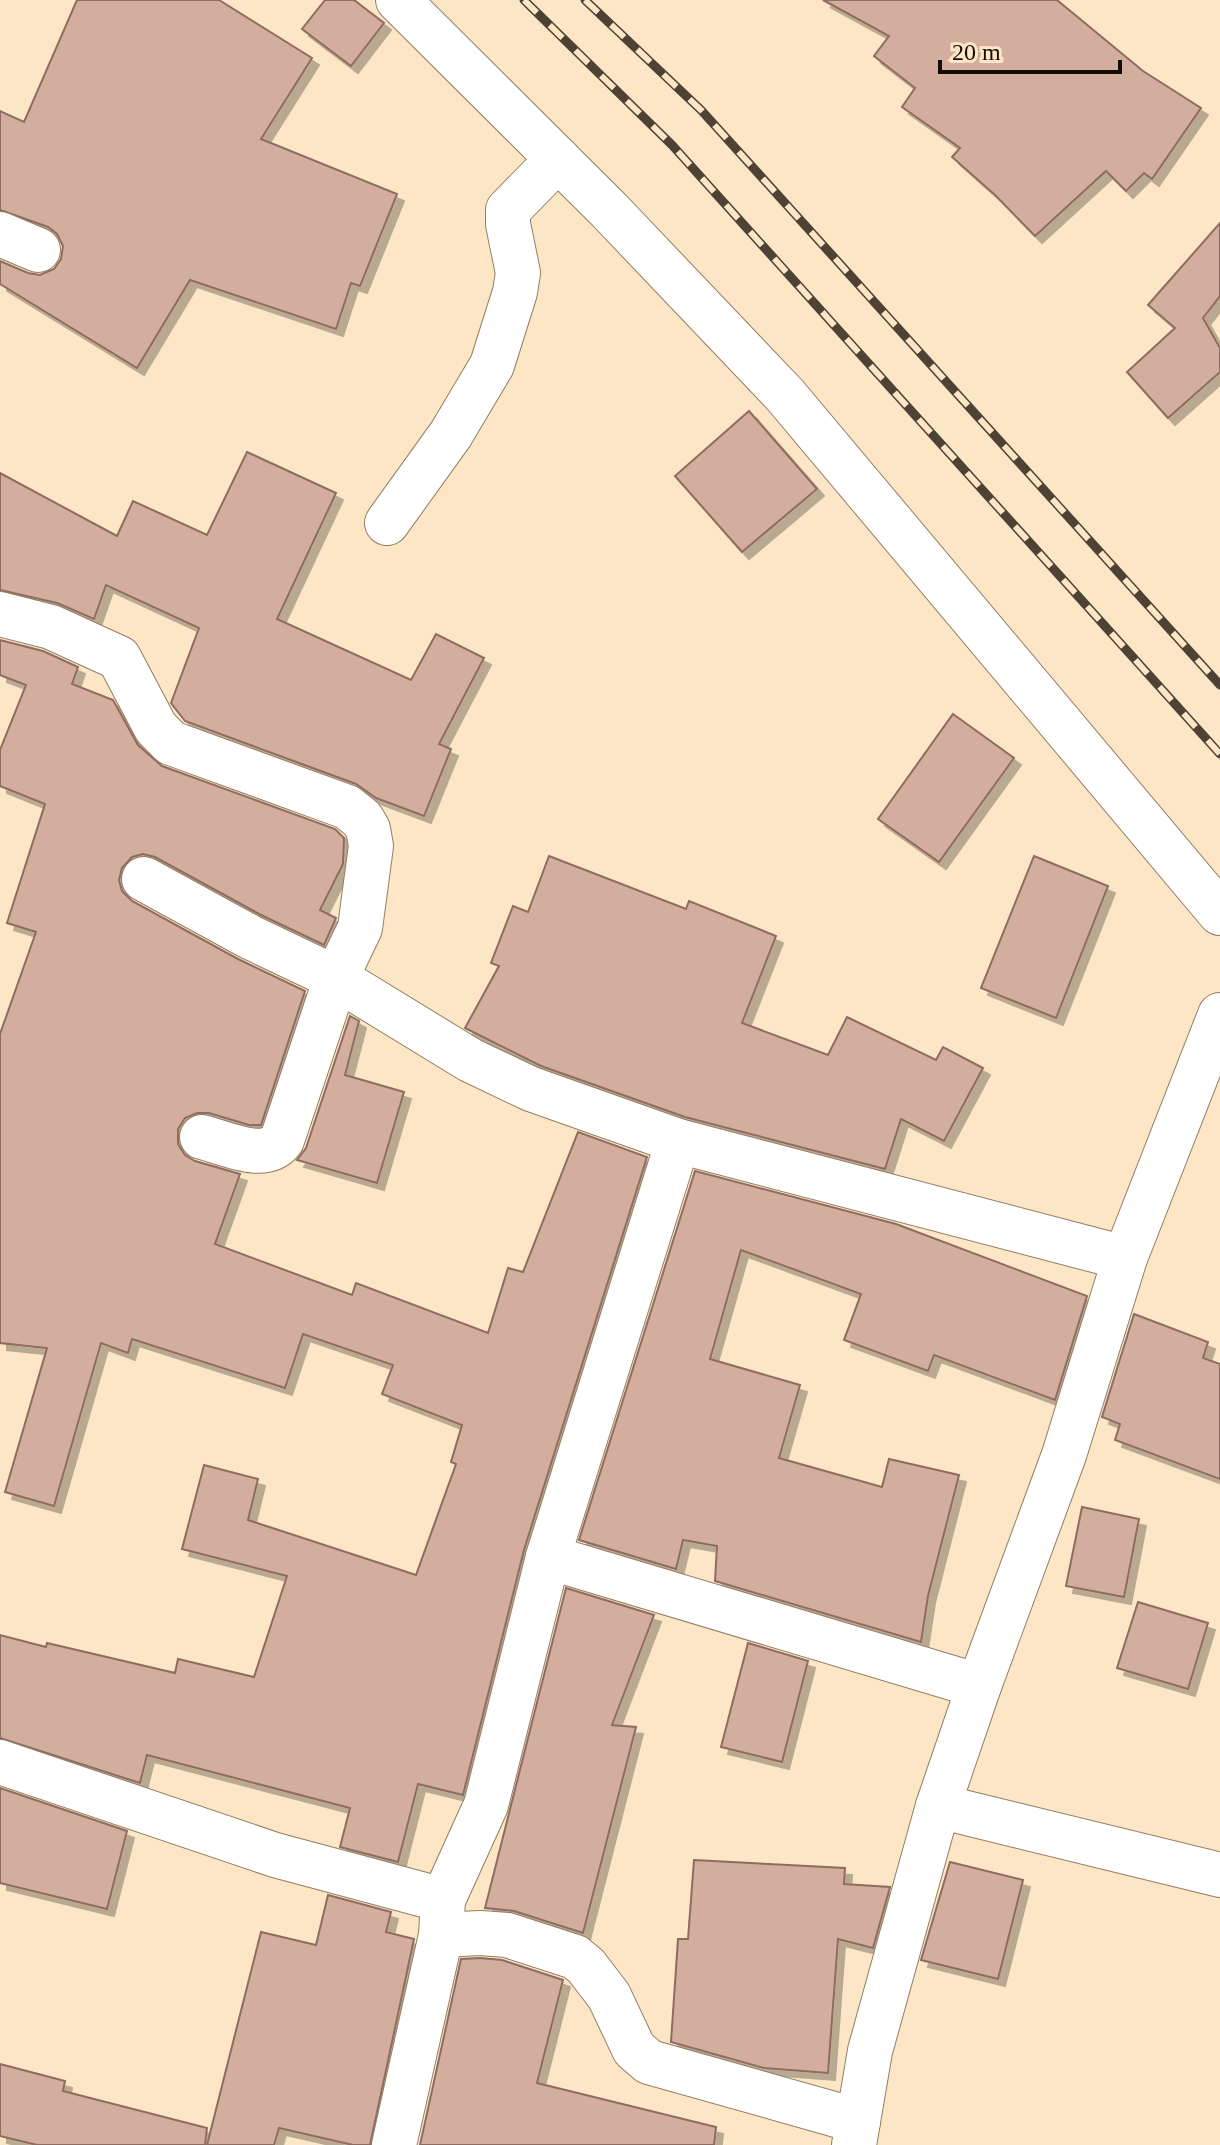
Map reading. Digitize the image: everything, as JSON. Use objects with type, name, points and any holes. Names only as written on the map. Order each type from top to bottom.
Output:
[{"type":"street","points":[[398,0],[558,159],[785,395],[1220,913]]},
{"type":"street","points":[[387,523],[451,434],[492,365],[518,273],[508,210],[558,159]]},
{"type":"street","points":[[0,614],[51,627],[119,658],[156,728],[171,743],[347,807],[362,819],[368,829],[371,846],[360,928],[336,978],[282,1140],[277,1148],[262,1153],[202,1137]]},
{"type":"street","points":[[144,879],[250,937],[336,978],[470,1060],[531,1089],[678,1141],[1125,1258]]},
{"type":"street","points":[[0,1762],[275,1855],[480,1933],[507,1935],[575,1957],[609,1996],[634,2049],[649,2062],[856,2133],[870,2051],[938,1806],[1064,1455],[1125,1258],[1220,1015]]},
{"type":"street","points":[[394,2145],[442,1918],[486,1805],[548,1557],[678,1141]]},
{"type":"street","points":[[548,1557],[979,1686]]},
{"type":"street","points":[[938,1806],[1220,1875]]},
{"type":"building","points":[[77,0],[219,0],[312,58],[261,139],[397,194],[360,286],[351,283],[336,329],[190,280],[137,368],[0,284],[0,261],[40,275],[54,269],[61,259],[63,246],[57,234],[48,227],[0,210],[0,111],[24,122]]},
{"type":"building","points":[[325,0],[354,0],[384,23],[351,66],[302,29]]},
{"type":"building","points":[[823,0],[1057,0],[1143,71],[1201,108],[1152,179],[1144,173],[1126,191],[1106,171],[1035,236],[952,157],[960,148],[902,107],[915,88],[874,56],[889,36]]},
{"type":"building","points":[[1220,223],[1220,296],[1203,318],[1220,348],[1220,372],[1168,418],[1127,372],[1175,328],[1148,305]]},
{"type":"building","points":[[749,411],[817,489],[742,552],[675,476]]},
{"type":"building","points":[[247,452],[336,493],[277,619],[411,680],[436,634],[484,658],[439,744],[451,749],[424,816],[376,798],[356,784],[185,721],[171,703],[199,628],[106,585],[94,619],[57,603],[0,590],[0,473],[117,536],[133,501],[207,535]]},
{"type":"building","points":[[0,640],[43,651],[78,667],[72,684],[113,700],[138,745],[162,766],[335,829],[344,838],[343,864],[320,910],[336,918],[324,945],[261,915],[155,857],[143,854],[132,857],[122,868],[119,880],[122,891],[132,901],[238,959],[305,991],[261,1125],[197,1113],[185,1118],[178,1129],[178,1144],[185,1155],[195,1161],[240,1174],[215,1244],[352,1295],[356,1283],[488,1333],[508,1268],[523,1272],[578,1132],[647,1157],[524,1550],[463,1795],[418,1784],[398,1862],[340,1847],[350,1808],[147,1755],[140,1783],[0,1738],[0,1635],[175,1673],[178,1659],[254,1677],[287,1576],[182,1549],[204,1465],[258,1479],[248,1520],[416,1575],[456,1464],[451,1462],[462,1425],[382,1394],[393,1365],[303,1334],[285,1388],[132,1339],[128,1353],[101,1343],[54,1506],[5,1492],[47,1348],[0,1343],[0,1034],[36,932],[7,923],[45,804],[0,786],[0,750],[26,685],[0,675]]},
{"type":"building","points":[[953,714],[1014,758],[939,862],[878,819]]},
{"type":"building","points":[[549,856],[686,909],[689,901],[776,936],[742,1023],[828,1055],[847,1017],[936,1060],[943,1047],[983,1068],[944,1141],[901,1119],[885,1169],[685,1117],[541,1066],[465,1028],[499,966],[491,963],[513,906],[528,912]]},
{"type":"building","points":[[1034,856],[1108,886],[1056,1018],[981,988]]},
{"type":"building","points":[[350,1016],[359,1021],[345,1075],[404,1092],[377,1183],[297,1160],[306,1148]]},
{"type":"building","points":[[695,1171],[896,1224],[1087,1296],[1055,1400],[934,1355],[928,1371],[844,1340],[861,1294],[741,1250],[710,1359],[800,1385],[779,1458],[882,1487],[889,1459],[959,1475],[928,1596],[921,1642],[715,1581],[717,1546],[683,1540],[676,1569],[579,1540]]},
{"type":"building","points":[[1134,1314],[1208,1342],[1203,1358],[1220,1364],[1220,1479],[1115,1440],[1120,1424],[1102,1417]]},
{"type":"building","points":[[1082,1507],[1139,1519],[1124,1597],[1066,1586]]},
{"type":"building","points":[[566,1588],[654,1615],[612,1725],[636,1727],[583,1933],[514,1911],[485,1908]]},
{"type":"building","points":[[1138,1602],[1208,1623],[1188,1689],[1117,1668]]},
{"type":"building","points":[[748,1643],[808,1661],[782,1762],[721,1747]]},
{"type":"building","points":[[0,1788],[127,1831],[107,1909],[0,1883]]},
{"type":"building","points":[[694,1860],[845,1868],[844,1884],[890,1887],[873,1948],[838,1939],[828,2073],[764,2068],[671,2042],[678,1939],[688,1939]]},
{"type":"building","points":[[950,1862],[1023,1880],[998,1979],[921,1960]]},
{"type":"building","points":[[328,1895],[391,1912],[386,1932],[414,1939],[370,2145],[353,2145],[279,2128],[274,2145],[207,2145],[261,1932],[316,1945]]},
{"type":"building","points":[[461,1959],[502,1960],[563,1980],[537,2083],[716,2127],[714,2145],[420,2145]]},
{"type":"building","points":[[0,2064],[65,2081],[63,2091],[207,2128],[205,2145],[37,2145],[0,2136]]},
{"type":"railway","points":[[524,0],[672,145],[1220,754]]},
{"type":"railway","points":[[585,0],[701,110],[1220,685]]}]
